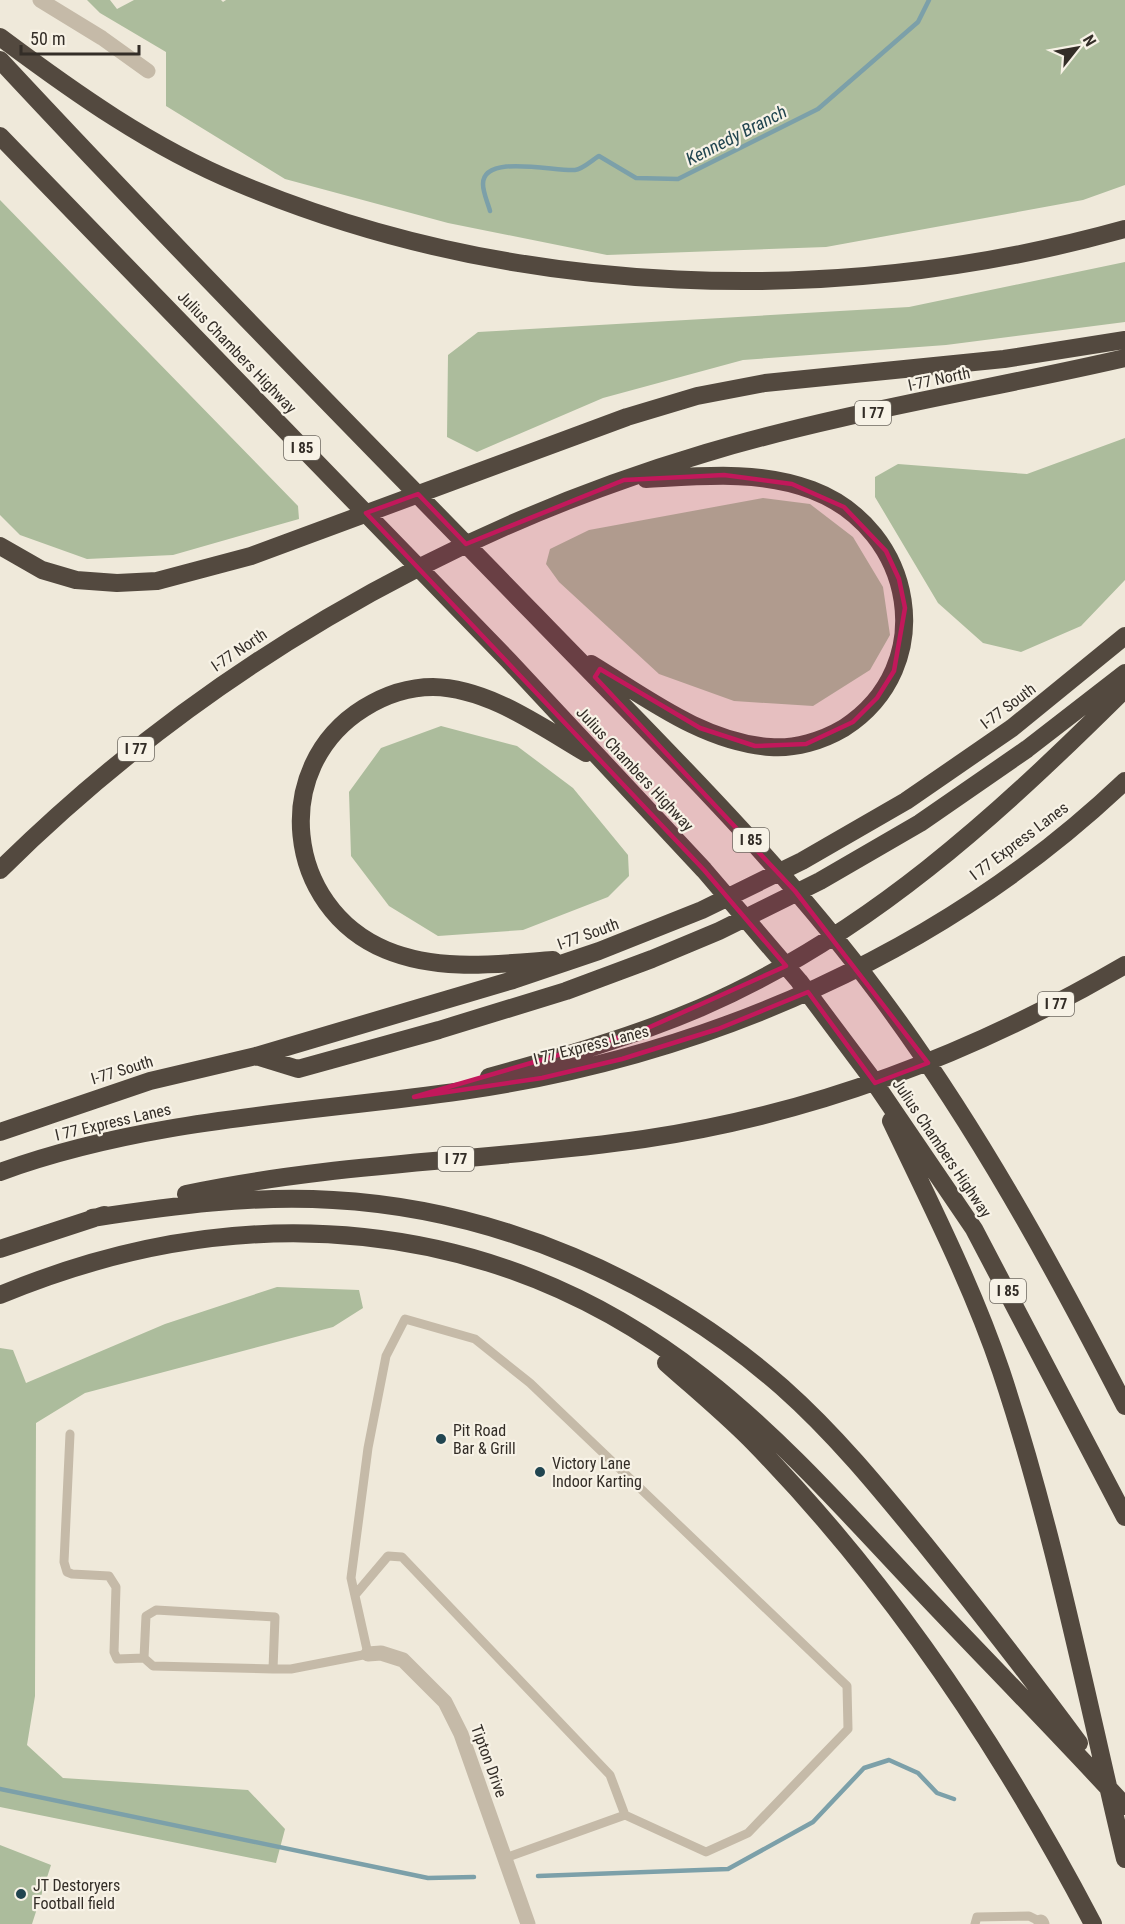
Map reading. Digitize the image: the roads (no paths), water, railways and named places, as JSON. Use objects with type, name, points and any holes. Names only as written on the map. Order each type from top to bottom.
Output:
[{"type":"highway","points":[[0,37],[109,115],[151,140],[237,183],[372,229],[522,262],[667,278],[806,280],[954,266],[1052,248],[1125,229]]},
{"type":"highway","name":"Julius Chambers Highway","points":[[0,60],[744,833],[880,995],[989,1155],[1046,1254],[1125,1406]]},
{"type":"highway","name":"Julius Chambers Highway","points":[[0,136],[509,661],[704,870],[799,981],[870,1076],[974,1229],[1026,1323],[1125,1517]]},
{"type":"highway","points":[[0,546],[27,564],[59,576],[96,583],[136,583],[202,571],[311,534],[662,406],[733,388],[1024,356],[1125,340]]},
{"type":"highway","name":"I-77 North","points":[[0,870],[96,782],[149,739],[285,643],[366,595],[448,552],[534,513],[624,480],[771,435],[1125,358]]},
{"type":"highway","points":[[569,651],[700,728],[737,742],[773,747],[790,747],[823,738],[853,722],[878,698],[899,657],[905,624],[899,579],[877,538],[844,507],[813,490],[759,477],[724,475],[624,480]]},
{"type":"highway","name":"I-77 South","points":[[0,1132],[150,1081],[256,1056],[578,958],[667,925],[770,878],[906,801],[1045,703],[1125,636]]},
{"type":"highway","points":[[256,1056],[298,1069],[532,1001],[685,946],[778,903],[852,864],[991,775],[1125,673]]},
{"type":"highway","points":[[578,958],[487,965],[431,963],[396,954],[368,941],[335,914],[314,882],[302,850],[300,814],[313,764],[332,735],[344,722],[374,702],[418,688],[449,689],[481,698],[521,715],[601,762]]},
{"type":"highway","points":[[414,1097],[612,1041],[672,1020],[733,993],[825,943],[883,904],[985,822],[1125,689]]},
{"type":"highway","name":"I 77 Express Lanes","points":[[0,1172],[84,1147],[163,1129],[502,1085],[592,1067],[655,1050],[751,1016],[849,973],[911,940],[1020,868],[1125,781]]},
{"type":"highway","name":"I 77","points":[[0,1249],[92,1218],[200,1191],[280,1178],[566,1149],[687,1132],[819,1101],[904,1072],[984,1039],[1125,965]]},
{"type":"highway","points":[[870,1076],[964,1277],[1000,1369],[1033,1478],[1125,1859]]},
{"type":"highway","points":[[92,1218],[233,1200],[333,1200],[398,1207],[464,1221],[543,1246],[608,1273],[657,1298],[704,1327],[754,1364],[806,1409],[851,1456],[1010,1649],[1123,1804]]},
{"type":"highway","points":[[0,1295],[99,1259],[169,1243],[236,1234],[332,1233],[413,1244],[488,1263],[551,1286],[615,1318],[703,1377],[775,1440],[1123,1804]]},
{"type":"highway","points":[[615,1318],[750,1439],[792,1485],[875,1585],[952,1690],[989,1746],[1048,1842],[1093,1924]]},
{"type":"street","points":[[39,0],[102,38],[148,71]]},
{"type":"street","name":"Tipton Drive","points":[[368,1654],[381,1653],[404,1660],[445,1702],[461,1734],[528,1924]]},
{"type":"lane","points":[[70,1434],[64,1562],[67,1572],[72,1574],[108,1576],[113,1581],[116,1587],[114,1652],[117,1659],[144,1658],[153,1666],[291,1669],[368,1654],[351,1578],[366,1460],[386,1356],[405,1319],[475,1339],[530,1383],[847,1686],[848,1729],[748,1833],[706,1852],[625,1815],[505,1858]]},
{"type":"lane","points":[[355,1595],[388,1556],[402,1557],[610,1776],[625,1815]]},
{"type":"lane","points":[[144,1658],[146,1616],[156,1610],[274,1617],[273,1669]]},
{"type":"lane","points":[[975,1924],[977,1917],[1029,1916],[1042,1923]]},
{"type":"waterway","name":"Kennedy Branch","points":[[490,211],[483,187],[486,175],[495,169],[507,166],[575,170],[599,156],[636,178],[678,179],[818,109],[918,22],[929,0]]},
{"type":"waterway","points":[[538,1876],[728,1869],[813,1822],[864,1768],[889,1760],[918,1773],[937,1793],[954,1799]]},
{"type":"waterway","points":[[0,1789],[428,1878],[474,1877]]},
{"type":"place","name":"Pit Road Bar & Grill","points":[[441,1439]]},
{"type":"place","name":"Victory Lane Indoor Karting","points":[[540,1472]]},
{"type":"place","name":"JT Destoryers Football field","points":[[21,1894]]}]
